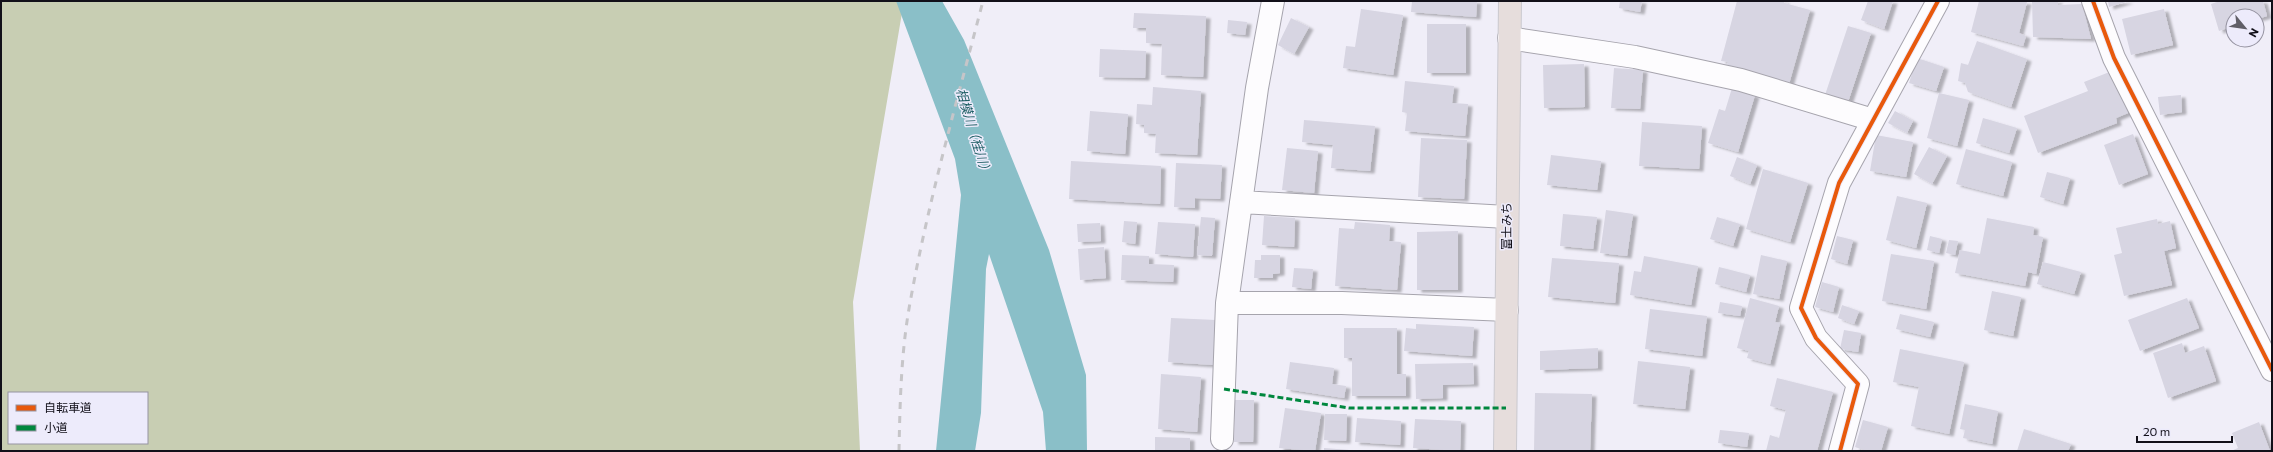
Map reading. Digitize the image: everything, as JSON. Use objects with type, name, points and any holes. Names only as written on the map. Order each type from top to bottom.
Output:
[{"type":"highway","name":"富士みち","points":[[1505,451],[1510,1]]},
{"type":"street","points":[[1222,439],[1227,304],[1257,88],[1273,1]]},
{"type":"street","points":[[1840,451],[1858,384],[1816,338],[1801,308],[1839,183],[1938,1]]},
{"type":"street","points":[[2093,1],[2114,58],[2272,370]]},
{"type":"street","points":[[1509,38],[1635,57],[1734,78],[1874,120]]},
{"type":"street","points":[[1241,202],[1507,216]]},
{"type":"street","points":[[1227,304],[1342,303],[1507,310]]},
{"type":"green space","points":[[1,1],[904,1],[853,302],[860,451],[1,451]]},
{"type":"water","name":"相模川（桂川）","points":[[896,1],[942,1],[964,40],[1049,250],[1086,375],[1087,451],[1046,451],[1043,412],[989,254],[986,269],[981,413],[975,451],[936,451],[961,195],[955,159]]},
{"type":"building","points":[[1412,1],[1477,1],[1476,17],[1411,12]]},
{"type":"building","points":[[1620,1],[1642,1],[1640,12],[1619,8]]},
{"type":"building","points":[[1737,1],[1785,1],[1784,3],[1810,10],[1789,84],[1727,66],[1728,62],[1721,61]]},
{"type":"building","points":[[1868,1],[1893,1],[1884,29],[1861,20]]},
{"type":"building","points":[[1979,1],[2027,2],[2019,33],[2026,36],[2023,46],[1971,32]]},
{"type":"building","points":[[2032,1],[2058,1],[2058,5],[2082,4],[2091,39],[2033,37]]},
{"type":"building","points":[[2108,1],[2129,1],[2109,7]]},
{"type":"building","points":[[2220,1],[2263,1],[2265,8],[2225,8],[2225,29],[2219,31],[2211,4]]},
{"type":"building","points":[[1361,9],[1403,15],[1393,75],[1343,68],[1346,46],[1355,47]]},
{"type":"building","points":[[2164,9],[2173,45],[2131,55],[2122,19]]},
{"type":"building","points":[[1134,13],[1206,16],[1203,77],[1161,75],[1162,44],[1146,43],[1146,28],[1133,28]]},
{"type":"building","points":[[1291,18],[1309,27],[1294,54],[1278,45]]},
{"type":"building","points":[[1228,20],[1247,22],[1245,35],[1227,33]]},
{"type":"building","points":[[1427,24],[1466,24],[1466,73],[1427,73]]},
{"type":"building","points":[[1848,26],[1871,33],[1847,105],[1824,98]]},
{"type":"building","points":[[1977,41],[2027,59],[2011,107],[1968,92],[1965,83],[1958,81],[1961,63],[1968,65]]},
{"type":"building","points":[[1100,49],[1146,51],[1145,78],[1099,77]]},
{"type":"building","points":[[1917,58],[1944,67],[1936,91],[1909,83]]},
{"type":"building","points":[[1584,64],[1585,107],[1544,108],[1543,65]]},
{"type":"building","points":[[1614,68],[1643,70],[1640,109],[1611,108]]},
{"type":"building","points":[[2112,71],[2128,113],[2116,118],[2117,123],[2038,153],[2024,116],[2088,91],[2084,82]]},
{"type":"building","points":[[1405,81],[1454,86],[1452,103],[1468,104],[1465,136],[1405,131],[1407,113],[1402,112]]},
{"type":"building","points":[[1153,87],[1201,91],[1197,155],[1155,153],[1156,134],[1144,133],[1144,125],[1136,124],[1137,104],[1152,105]]},
{"type":"building","points":[[1732,88],[1755,95],[1738,152],[1708,143],[1719,109],[1725,111]]},
{"type":"building","points":[[1939,93],[1969,100],[1957,146],[1927,138]]},
{"type":"building","points":[[2181,95],[2182,112],[2160,115],[2158,97]]},
{"type":"building","points":[[1090,111],[1128,114],[1125,154],[1087,151]]},
{"type":"building","points":[[1895,111],[1913,121],[1907,133],[1888,123]]},
{"type":"building","points":[[1983,118],[2017,128],[2009,153],[1976,143]]},
{"type":"building","points":[[1304,120],[1375,126],[1370,171],[1331,168],[1333,145],[1302,142]]},
{"type":"building","points":[[1642,122],[1702,126],[1699,169],[1639,166]]},
{"type":"building","points":[[2133,134],[2148,174],[2119,185],[2104,145]]},
{"type":"building","points":[[1876,135],[1913,142],[1906,177],[1870,171]]},
{"type":"building","points":[[1421,138],[1467,140],[1464,199],[1418,197]]},
{"type":"building","points":[[1929,147],[1947,156],[1932,184],[1914,174]]},
{"type":"building","points":[[1287,148],[1318,151],[1314,193],[1282,190]]},
{"type":"building","points":[[1966,149],[2012,162],[2003,196],[1956,184]]},
{"type":"building","points":[[1551,155],[1601,161],[1597,190],[1547,185]]},
{"type":"building","points":[[1737,157],[1757,165],[1750,184],[1730,176]]},
{"type":"building","points":[[1071,161],[1161,166],[1160,204],[1069,199]]},
{"type":"building","points":[[1176,163],[1222,165],[1220,199],[1195,198],[1195,208],[1174,207]]},
{"type":"building","points":[[1763,169],[1808,183],[1790,242],[1746,229]]},
{"type":"building","points":[[2047,172],[2070,178],[2063,204],[2040,197]]},
{"type":"building","points":[[1897,196],[1927,203],[1916,248],[1886,240]]},
{"type":"building","points":[[1606,210],[1633,214],[1627,256],[1600,253]]},
{"type":"building","points":[[1563,214],[1597,217],[1593,249],[1560,246]]},
{"type":"building","points":[[1264,216],[1295,218],[1294,247],[1262,245]]},
{"type":"building","points":[[1201,217],[1215,218],[1212,256],[1197,255]]},
{"type":"building","points":[[1717,217],[1740,224],[1733,246],[1710,239]]},
{"type":"building","points":[[1987,218],[2034,227],[2033,235],[2043,237],[2036,274],[2028,272],[2025,286],[1955,273],[1960,250],[1980,254]]},
{"type":"building","points":[[2157,219],[2158,224],[2170,221],[2176,248],[2164,251],[2172,285],[2124,296],[2114,255],[2122,253],[2116,228]]},
{"type":"building","points":[[1124,221],[1137,222],[1135,244],[1122,242]]},
{"type":"building","points":[[1158,222],[1195,224],[1193,257],[1155,254]]},
{"type":"building","points":[[1355,222],[1390,225],[1389,241],[1401,242],[1397,290],[1335,286],[1339,228],[1354,229]]},
{"type":"building","points":[[1100,223],[1101,241],[1078,242],[1077,224]]},
{"type":"building","points":[[1458,231],[1458,290],[1417,290],[1417,232]]},
{"type":"building","points":[[1837,236],[1853,240],[1847,264],[1831,259]]},
{"type":"building","points":[[1930,236],[1942,239],[1939,253],[1927,250]]},
{"type":"building","points":[[1949,240],[1958,241],[1955,255],[1946,253]]},
{"type":"building","points":[[1104,247],[1106,278],[1080,280],[1078,249]]},
{"type":"building","points":[[1891,254],[1934,261],[1926,309],[1882,301]]},
{"type":"building","points":[[1122,255],[1149,256],[1149,264],[1174,265],[1173,282],[1121,280]]},
{"type":"building","points":[[1261,255],[1280,255],[1280,273],[1273,274],[1273,278],[1254,278],[1255,260],[1261,260]]},
{"type":"building","points":[[1761,255],[1787,261],[1779,299],[1753,294]]},
{"type":"building","points":[[1644,256],[1698,266],[1691,305],[1630,295],[1634,271],[1641,272]]},
{"type":"building","points":[[1552,258],[1619,263],[1615,303],[1548,297]]},
{"type":"building","points":[[2043,262],[2081,272],[2074,294],[2037,284]]},
{"type":"building","points":[[1719,267],[1750,275],[1746,292],[1715,284]]},
{"type":"building","points":[[1294,268],[1313,269],[1311,289],[1292,287]]},
{"type":"building","points":[[1822,282],[1839,287],[1833,312],[1815,307]]},
{"type":"building","points":[[1992,291],[2021,297],[2013,336],[1984,330]]},
{"type":"building","points":[[1750,298],[1779,306],[1775,322],[1780,323],[1770,364],[1747,358],[1749,351],[1737,348]]},
{"type":"building","points":[[2187,298],[2199,328],[2140,351],[2128,320]]},
{"type":"building","points":[[1720,302],[1742,306],[1740,316],[1718,313]]},
{"type":"building","points":[[1842,305],[1859,311],[1854,324],[1838,318]]},
{"type":"building","points":[[1650,309],[1707,316],[1702,356],[1645,349]]},
{"type":"building","points":[[1900,314],[1934,322],[1930,337],[1896,329]]},
{"type":"building","points":[[1171,318],[1216,320],[1213,365],[1168,362]]},
{"type":"building","points":[[1416,324],[1474,327],[1472,356],[1404,351],[1406,328],[1416,329]]},
{"type":"building","points":[[1344,328],[1397,328],[1397,374],[1406,374],[1406,396],[1352,396],[1352,358],[1344,358]]},
{"type":"building","points":[[1844,330],[1861,333],[1858,352],[1840,349]]},
{"type":"building","points":[[2182,343],[2185,353],[2204,346],[2216,381],[2168,398],[2153,353]]},
{"type":"building","points":[[1598,348],[1598,368],[1540,370],[1540,351]]},
{"type":"building","points":[[1900,349],[1964,362],[1949,434],[1911,426],[1919,387],[1893,382]]},
{"type":"building","points":[[1638,361],[1690,367],[1685,409],[1633,404]]},
{"type":"building","points":[[1290,362],[1334,368],[1332,384],[1346,386],[1344,398],[1286,389]]},
{"type":"building","points":[[1473,363],[1474,384],[1443,385],[1443,398],[1416,399],[1415,364]]},
{"type":"building","points":[[1161,374],[1201,377],[1197,432],[1158,429]]},
{"type":"building","points":[[1777,378],[1833,392],[1817,451],[1766,451],[1770,435],[1779,438],[1786,410],[1770,406]]},
{"type":"building","points":[[1535,393],[1592,394],[1590,451],[1534,451]]},
{"type":"building","points":[[1235,400],[1254,400],[1253,442],[1234,442]]},
{"type":"building","points":[[1965,404],[1998,411],[1992,444],[1963,438],[1965,430],[1960,429]]},
{"type":"building","points":[[1285,408],[1321,413],[1315,451],[1279,448]]},
{"type":"building","points":[[1325,414],[1347,414],[1346,441],[1324,440]]},
{"type":"building","points":[[1357,418],[1401,421],[1400,445],[1355,442]]},
{"type":"building","points":[[1415,419],[1461,421],[1460,451],[1413,448]]},
{"type":"building","points":[[1863,420],[1888,427],[1881,451],[1867,451],[1855,447]]},
{"type":"building","points":[[2259,422],[2270,451],[2231,451],[2238,448],[2232,433]]},
{"type":"building","points":[[2024,429],[2071,444],[2068,451],[2017,451]]},
{"type":"building","points":[[1720,430],[1749,433],[1747,447],[1718,443]]},
{"type":"building","points":[[1155,437],[1190,438],[1190,451],[1155,451]]},
{"type":"building","points":[[1324,448],[1350,450],[1350,451],[1324,451]]},
{"type":"railway","points":[[899,451],[903,358],[907,321],[917,265],[934,189],[983,1]]},
{"type":"marked path","points":[[1224,389],[1349,408],[1506,408]]},
{"type":"cycle path","points":[[1840,451],[1858,384],[1816,338],[1801,308],[1839,183],[1938,1]]},
{"type":"cycle path","points":[[2093,1],[2114,58],[2272,370]]}]
